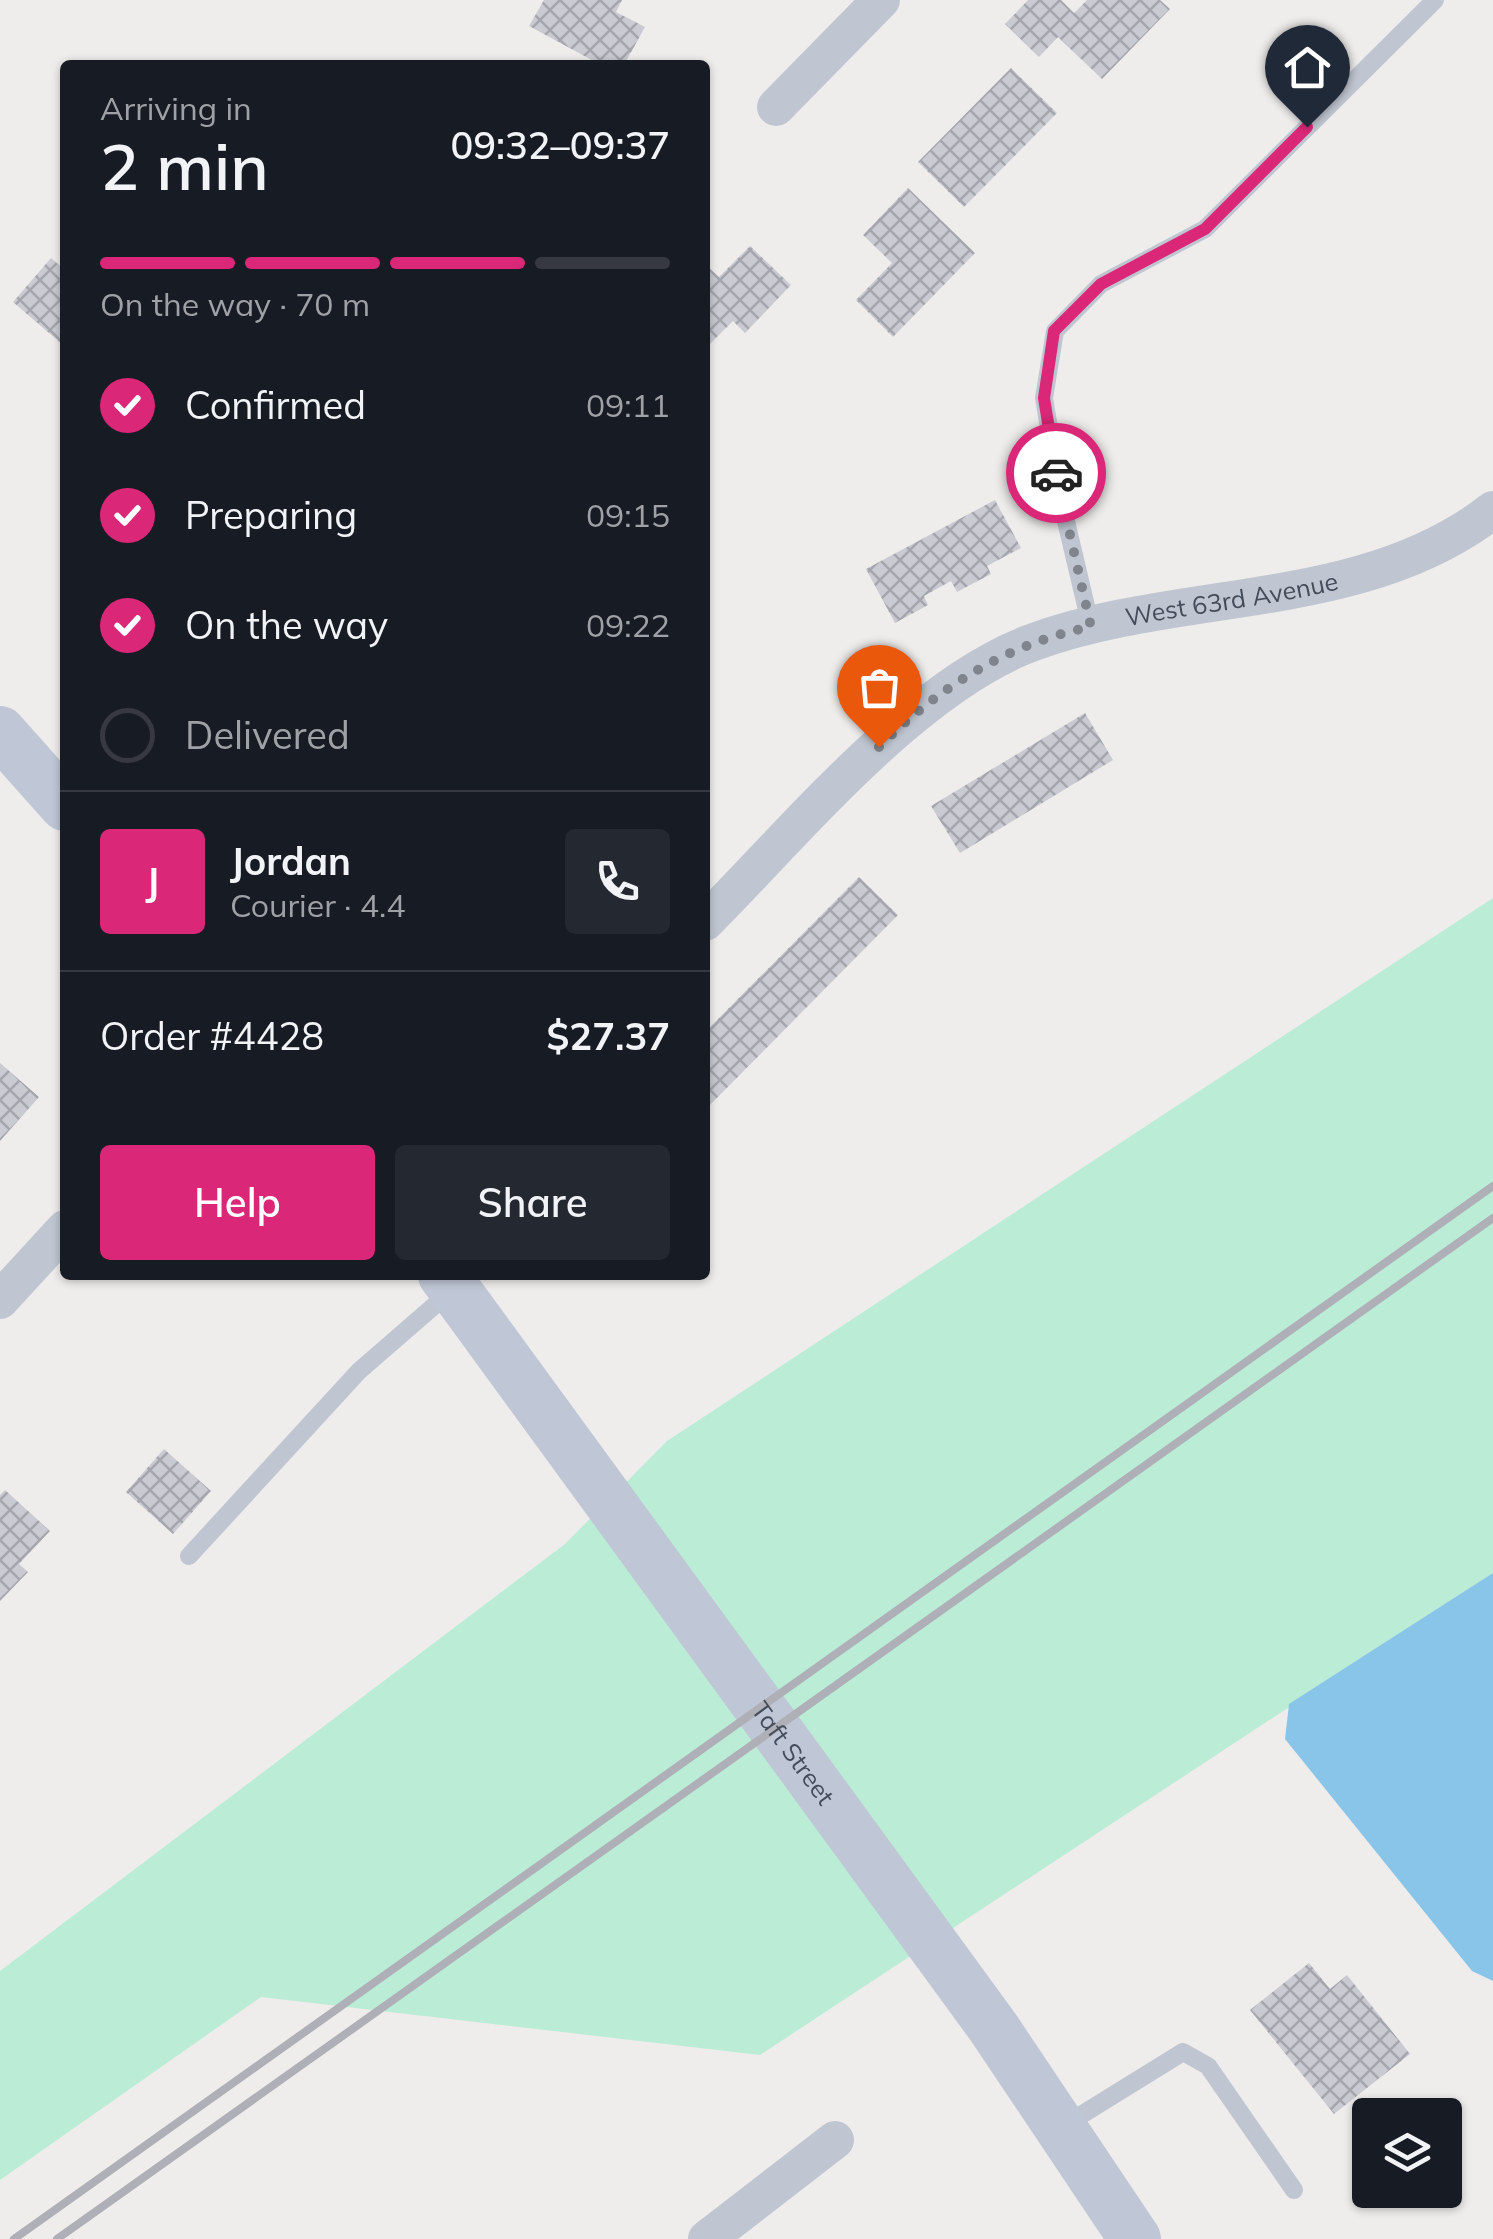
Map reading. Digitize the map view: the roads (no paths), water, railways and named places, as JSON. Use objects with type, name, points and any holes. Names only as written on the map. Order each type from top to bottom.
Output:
[{"type":"main road","points":[[0,732],[60,799]]},
{"type":"main road","name":"Taft Street","points":[[449,1282],[993,2027],[1135,2239]]},
{"type":"street","points":[[776,107],[881,0]]},
{"type":"street","name":"West 63rd Avenue","points":[[710,917],[904,722],[965,676],[1030,643],[1091,627],[1360,574],[1461,535],[1493,510]]},
{"type":"street","points":[[0,1300],[60,1234]]},
{"type":"street","points":[[706,2239],[835,2140]]},
{"type":"lane","points":[[1091,627],[1061,500],[1044,398],[1054,331],[1101,284],[1205,229],[1435,0]]},
{"type":"lane","points":[[190,1556],[359,1370],[449,1282]]},
{"type":"lane","points":[[1060,2128],[1183,2052],[1208,2066],[1294,2190]]},
{"type":"water","points":[[1493,1573],[1493,1981],[1472,1971],[1285,1739],[1289,1704]]},
{"type":"railway","points":[[14,2239],[1493,1186]]},
{"type":"railway","points":[[57,2239],[1493,1218]]}]
